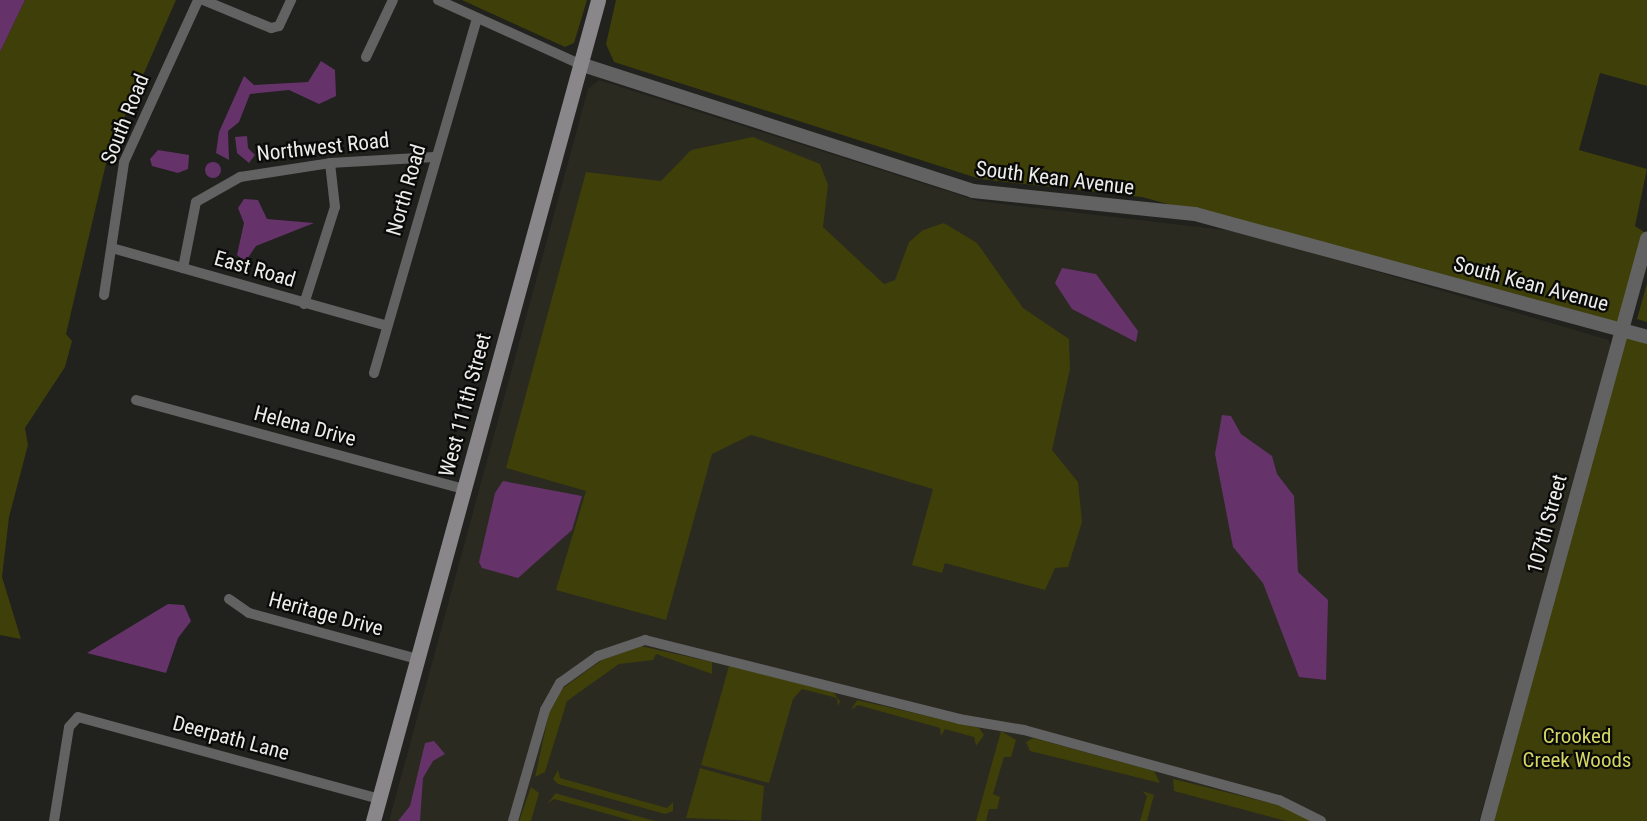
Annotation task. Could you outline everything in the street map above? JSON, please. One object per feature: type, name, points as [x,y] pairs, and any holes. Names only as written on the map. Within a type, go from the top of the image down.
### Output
[{"type":"main road","name":"West 111th Street","points":[[373,821],[598,0]]},
{"type":"street","name":"South Road","points":[[104,295],[124,162],[198,0]]},
{"type":"street","points":[[203,0],[271,28],[279,26],[291,0]]},
{"type":"street","points":[[366,57],[393,0]]},
{"type":"street","name":"South Kean Avenue","points":[[438,0],[580,64],[974,191],[1195,214],[1647,337]]},
{"type":"street","name":"North Road","points":[[374,373],[477,19]]},
{"type":"street","name":"Northwest Road","points":[[183,268],[193,210],[202,196],[240,177],[330,163],[435,157]]},
{"type":"street","points":[[304,304],[335,207],[330,163]]},
{"type":"street","name":"107th Street","points":[[1487,821],[1647,238]]},
{"type":"street","name":"East Road","points":[[112,248],[387,326]]},
{"type":"street","name":"Helena Drive","points":[[136,399],[464,489]]},
{"type":"street","name":"Heritage Drive","points":[[229,599],[249,613],[417,659]]},
{"type":"street","points":[[513,821],[545,710],[560,683],[612,649],[645,640],[958,719],[1024,730],[1280,800],[1320,821]]},
{"type":"street","name":"Deerpath Lane","points":[[54,821],[73,719],[379,799]]},
{"type":"shaded area","points":[[0,0],[25,0],[0,52]]},
{"type":"shaded area","points":[[321,61],[335,70],[336,96],[319,104],[289,90],[250,94],[239,122],[228,131],[229,160],[216,153],[219,132],[244,76],[254,85],[308,82]]},
{"type":"shaded area","points":[[599,80],[978,201],[1242,232],[1609,340],[1611,349],[1479,821],[389,821],[588,89]]},
{"type":"shaded area","points":[[247,136],[248,148],[255,155],[249,163],[237,153],[235,137]]},
{"type":"shaded area","points":[[158,150],[189,155],[188,169],[178,173],[152,166],[150,159]]},
{"type":"shaded area","points":[[213,162],[221,170],[213,178],[205,170]]},
{"type":"shaded area","points":[[244,199],[258,200],[267,219],[314,223],[256,246],[245,262],[237,255],[244,223],[238,208]]},
{"type":"shaded area","points":[[1062,268],[1096,274],[1138,331],[1136,342],[1072,309],[1055,283]]},
{"type":"shaded area","points":[[1222,415],[1231,416],[1241,434],[1272,456],[1277,474],[1294,496],[1298,572],[1328,600],[1326,680],[1299,677],[1263,583],[1233,547],[1215,454]]},
{"type":"shaded area","points":[[503,481],[582,496],[572,530],[518,578],[482,568],[479,562],[495,493]]},
{"type":"shaded area","points":[[168,604],[184,605],[191,621],[178,638],[166,673],[87,653]]},
{"type":"shaded area","points":[[434,741],[445,754],[433,761],[423,778],[420,821],[398,821],[410,806],[425,743]]},
{"type":"green space","points":[[25,0],[176,0],[108,155],[66,334],[72,341],[65,367],[25,428],[28,445],[9,517],[2,577],[21,639],[0,635],[0,52]]},
{"type":"green space","points":[[462,0],[587,0],[574,43],[565,47]]},
{"type":"green space","name":"Crooked Creek Woods","points":[[616,0],[1647,0],[1647,86],[1600,73],[1579,150],[1647,169],[1635,226],[1647,234],[1622,327],[1647,335],[1647,821],[1485,821],[1621,328],[1142,197],[980,179],[614,62],[606,44]]},
{"type":"green space","points":[[753,137],[820,164],[828,185],[823,227],[884,284],[895,280],[909,242],[923,230],[944,223],[977,243],[1023,308],[1069,339],[1070,369],[1052,450],[1078,482],[1082,522],[1068,567],[1055,568],[1045,590],[945,563],[942,573],[912,565],[933,489],[751,435],[712,454],[666,620],[556,590],[586,491],[506,468],[586,172],[661,181],[691,150]]},
{"type":"green space","points":[[1647,283],[1647,322],[1637,319]]},
{"type":"green space","points":[[640,646],[712,662],[712,674],[656,654],[653,660],[619,664],[567,701],[545,772],[535,777],[549,713],[563,688],[602,660]]},
{"type":"green space","points":[[729,666],[833,692],[840,701],[838,707],[837,698],[802,689],[793,699],[769,783],[701,765]]},
{"type":"green space","points":[[857,700],[979,728],[984,735],[976,746],[974,737],[945,729],[941,736],[940,728],[858,705],[851,710]]},
{"type":"green space","points":[[1001,731],[1016,740],[1011,757],[1004,757],[993,794],[1000,797],[997,809],[989,809],[986,821],[976,821]]},
{"type":"green space","points":[[1033,738],[1154,771],[1160,783],[1030,751],[1026,742]]},
{"type":"green space","points":[[700,768],[764,786],[761,821],[686,818]]},
{"type":"green space","points":[[558,770],[560,778],[667,808],[673,802],[673,811],[665,814],[558,784],[553,779]]},
{"type":"green space","points":[[1173,779],[1286,807],[1313,821],[1286,821],[1174,791]]},
{"type":"green space","points":[[531,787],[539,793],[531,821],[519,821]]},
{"type":"green space","points":[[1142,791],[1154,795],[1147,821],[1140,821],[1147,796]]},
{"type":"green space","points":[[556,793],[655,821],[633,821],[554,799],[547,804]]}]
